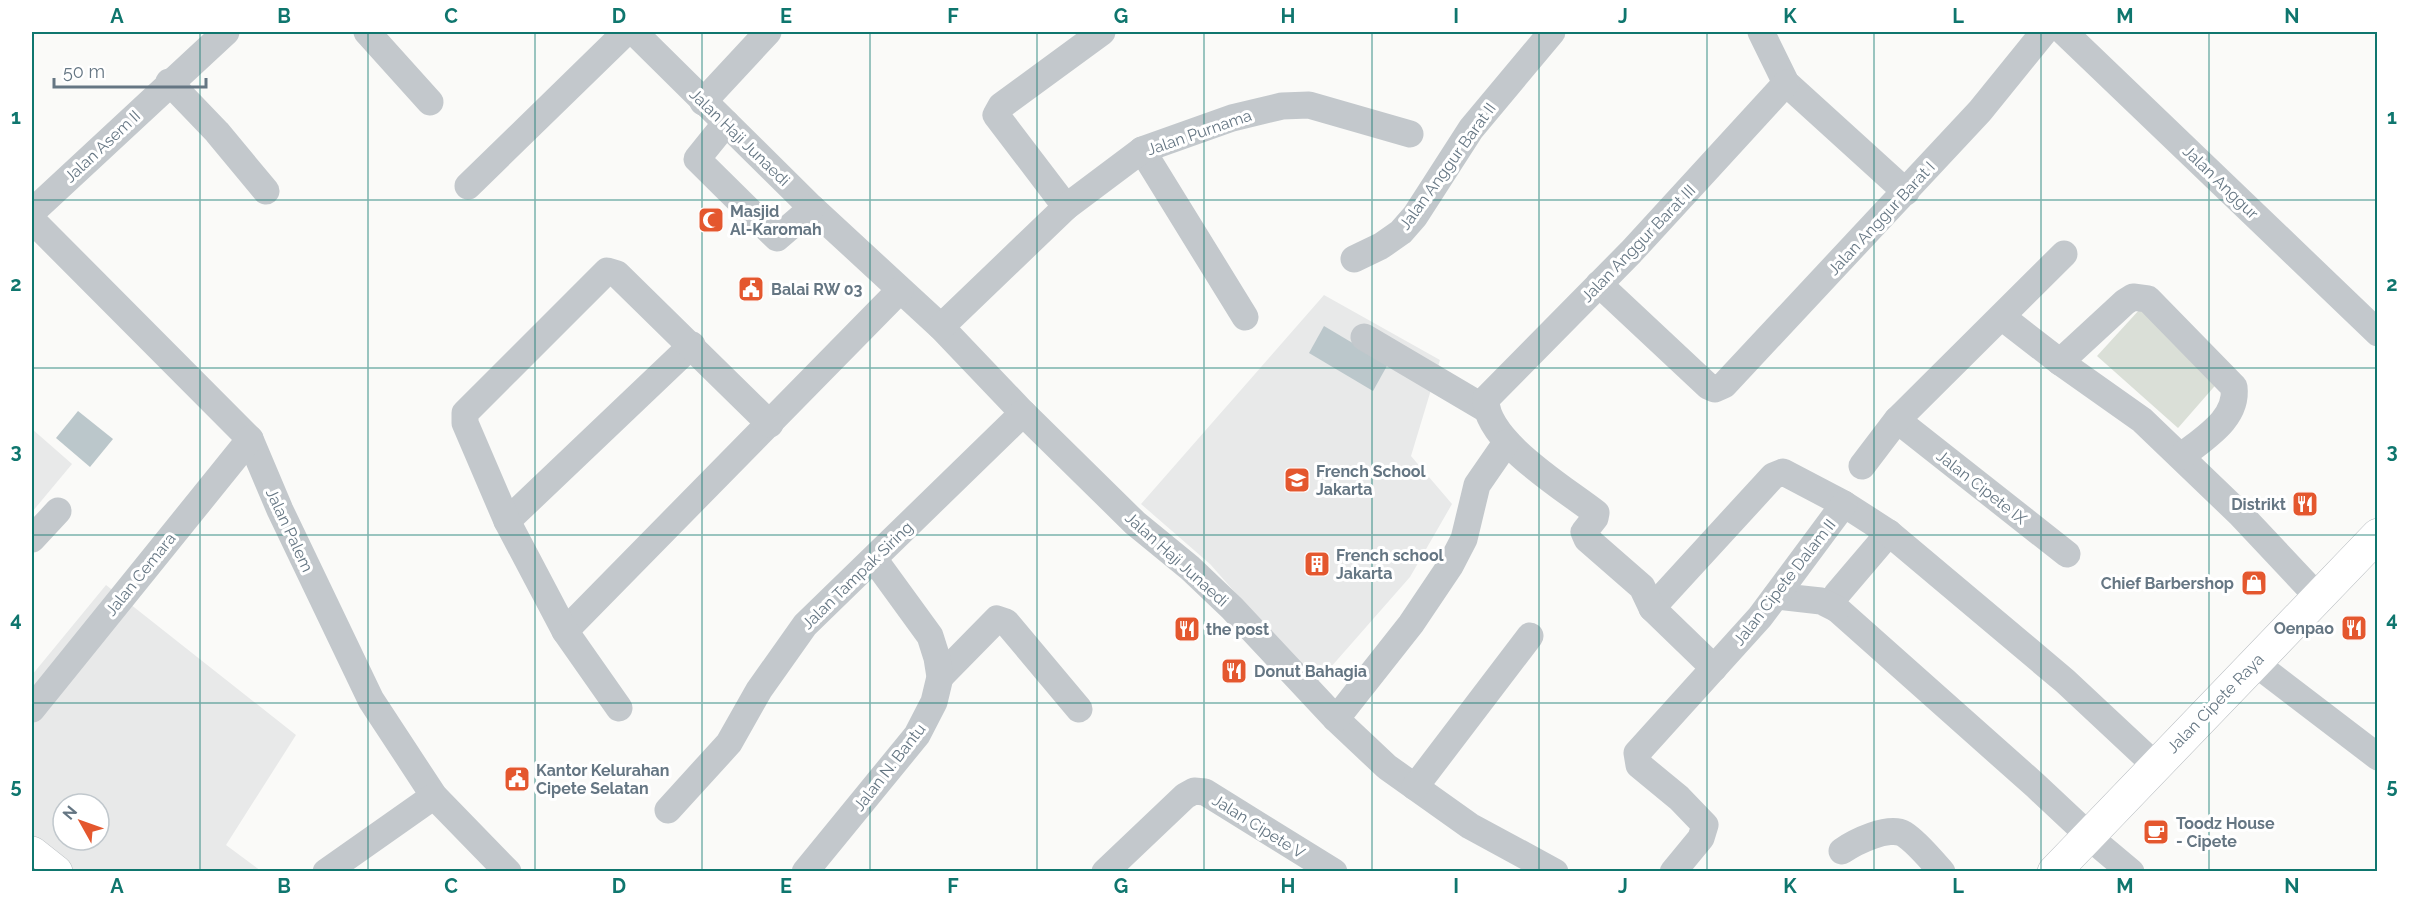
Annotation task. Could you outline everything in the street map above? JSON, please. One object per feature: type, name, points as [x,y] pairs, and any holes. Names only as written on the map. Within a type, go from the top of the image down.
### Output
[{"type":"main road","name":"Jalan Cipete Raya","points":[[2054,872],[2318,597],[2375,542]]},
{"type":"main road","points":[[32,853],[56,872]]},
{"type":"street","name":"Jalan Asem II","points":[[32,212],[169,82],[226,32]]},
{"type":"street","points":[[367,32],[430,102]]},
{"type":"street","points":[[468,186],[626,32]]},
{"type":"street","name":"Jalan Haji Junaedi","points":[[634,32],[812,208],[942,327],[1023,413],[1135,523],[1190,568],[1257,634],[1330,712],[1387,767],[1470,826],[1555,872]]},
{"type":"street","points":[[703,102],[768,32]]},
{"type":"street","points":[[1065,207],[996,115],[1001,106],[1102,32]]},
{"type":"street","name":"Jalan Anggur Barat II","points":[[1354,260],[1401,232],[1415,216],[1472,129],[1552,32]]},
{"type":"street","points":[[1761,32],[1786,83],[1905,192]]},
{"type":"street","name":"Jalan Anggur Barat I","points":[[1599,284],[1708,386],[1715,389],[1724,385],[1980,111],[2044,32]]},
{"type":"street","name":"Jalan Anggur","points":[[2064,32],[2378,333]]},
{"type":"street","points":[[169,82],[217,132],[266,191]]},
{"type":"street","name":"Jalan Anggur Barat III","points":[[1486,404],[1786,83]]},
{"type":"street","name":"Jalan Purnama","points":[[942,327],[1065,207],[1142,150],[1232,118],[1282,106],[1309,105],[1410,134]]},
{"type":"street","points":[[726,123],[696,159],[777,238],[812,208]]},
{"type":"street","points":[[1142,150],[1245,317]]},
{"type":"street","name":"Jalan Palem","points":[[32,220],[250,439],[280,510],[370,700],[434,796],[508,872]]},
{"type":"street","points":[[1862,466],[1897,420],[2064,254]]},
{"type":"street","points":[[619,708],[565,631],[507,520],[465,423],[465,413],[604,272],[610,271],[617,274],[692,345],[770,424]]},
{"type":"street","points":[[565,631],[900,290]]},
{"type":"street","points":[[2060,362],[2125,302],[2133,297],[2148,298],[2234,387],[2233,406],[2222,423],[2182,456]]},
{"type":"street","points":[[2002,317],[2060,362],[2142,420],[2240,514],[2318,597]]},
{"type":"street","points":[[1364,337],[1486,404],[1491,423],[1506,443],[1596,513],[1595,518],[1584,532],[1584,536],[1642,587],[1652,608],[1714,668]]},
{"type":"street","points":[[507,520],[692,345]]},
{"type":"street","name":"Jalan Tampak Siring","points":[[668,810],[729,743],[759,690],[805,625],[1023,413]]},
{"type":"street","name":"Jalan Cipete IX","points":[[1897,420],[2067,554]]},
{"type":"street","name":"Jalan Cemara","points":[[32,709],[250,439]]},
{"type":"street","points":[[1330,712],[1411,624],[1450,566],[1464,539],[1478,485],[1506,443]]},
{"type":"street","points":[[1652,608],[1778,472],[1783,472],[1844,504]]},
{"type":"street","name":"Jalan Cipete Dalam II","points":[[1673,872],[1703,836],[1704,823],[1639,765],[1636,757],[1639,750],[1776,596],[1844,504],[1889,533],[2065,681],[2155,765]]},
{"type":"street","points":[[32,539],[58,511]]},
{"type":"street","points":[[1837,609],[1833,602],[1838,594],[1889,533]]},
{"type":"street","name":"Jalan N. Bantu","points":[[805,872],[917,735],[934,702],[940,677],[938,658],[930,636],[874,560]]},
{"type":"street","points":[[1776,596],[1821,601],[1837,609],[2088,836],[2131,872]]},
{"type":"street","points":[[940,677],[997,619],[1006,622],[1079,709]]},
{"type":"street","points":[[1415,787],[1530,636]]},
{"type":"street","points":[[2255,663],[2378,758]]},
{"type":"street","name":"Jalan Cipete V","points":[[1105,872],[1185,796],[1194,791],[1205,792],[1334,872]]},
{"type":"street","points":[[326,872],[434,796]]},
{"type":"street","points":[[1842,851],[1854,843],[1890,831],[1904,834],[1942,872]]},
{"type":"shaded area","name":"French School Jakarta","points":[[1324,295],[1440,360],[1411,456],[1452,504],[1410,577],[1316,684],[1210,564],[1141,504]]},
{"type":"shaded area","points":[[2140,309],[2220,380],[2178,428],[2097,356]]},
{"type":"shaded area","points":[[1324,326],[1388,364],[1373,391],[1309,353]]},
{"type":"shaded area","points":[[78,411],[113,439],[90,467],[56,438]]},
{"type":"shaded area","points":[[32,429],[72,464],[32,512]]},
{"type":"shaded area","points":[[106,585],[296,735],[226,845],[261,871],[32,872],[32,675]]},
{"type":"place","name":"Masjid Al-Karomah","points":[[711,220]]},
{"type":"place","name":"Balai RW 03","points":[[751,289]]},
{"type":"place","name":"French School Jakarta","points":[[1297,480]]},
{"type":"place","name":"Distrikt","points":[[2305,504]]},
{"type":"place","name":"French school Jakarta","points":[[1317,564]]},
{"type":"place","name":"Chief Barbershop","points":[[2254,583]]},
{"type":"place","name":"Oenpao","points":[[2354,628]]},
{"type":"place","name":"the post","points":[[1187,629]]},
{"type":"place","name":"Donut Bahagia","points":[[1234,671]]},
{"type":"place","name":"Kantor Kelurahan Cipete Selatan","points":[[517,779]]},
{"type":"place","name":"Toodz House - Cipete","points":[[2156,832]]}]
